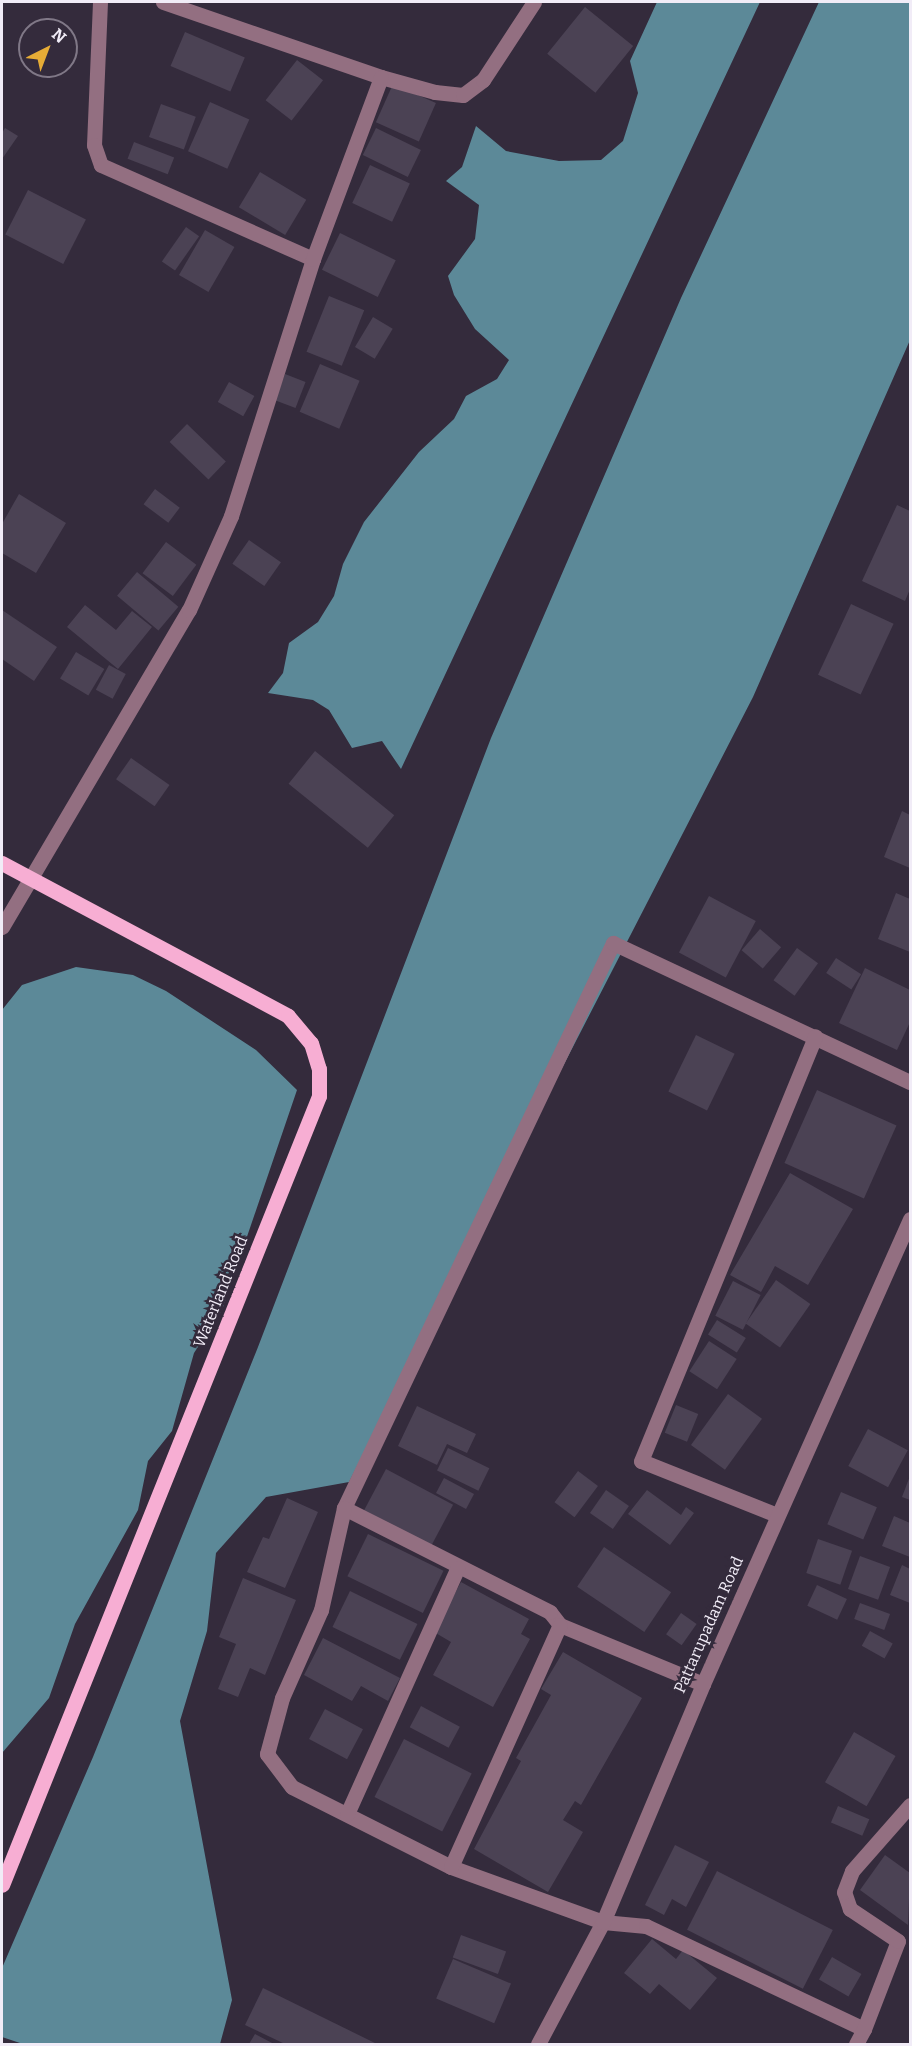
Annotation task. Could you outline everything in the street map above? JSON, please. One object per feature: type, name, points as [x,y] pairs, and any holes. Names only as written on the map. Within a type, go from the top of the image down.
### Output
[{"type":"main road","name":"Waterland Road","points":[[2,864],[288,1016],[311,1043],[319,1070],[319,1096],[2,1885]]},
{"type":"street","points":[[100,2],[94,145],[101,165],[313,259]]},
{"type":"street","points":[[163,2],[381,77],[435,92],[463,95],[483,80],[534,2]]},
{"type":"street","points":[[2,927],[189,610],[231,516],[313,259],[381,77]]},
{"type":"street","points":[[864,2029],[646,1926],[603,1922],[451,1867],[292,1787],[267,1754],[282,1698],[321,1610],[344,1508],[613,943],[816,1036],[910,1082]]},
{"type":"street","points":[[777,1515],[641,1461],[816,1036]]},
{"type":"street","name":"Pattarupadam Road","points":[[538,2044],[603,1922],[703,1684],[910,1219]]},
{"type":"street","points":[[344,1508],[457,1569],[550,1612],[560,1625],[703,1684]]},
{"type":"street","points":[[347,1815],[457,1569]]},
{"type":"street","points":[[451,1867],[560,1625]]},
{"type":"street","points":[[856,2044],[898,1941],[850,1910],[844,1892],[852,1871],[910,1805]]},
{"type":"water","points":[[657,2],[760,2],[401,769],[382,741],[352,748],[329,710],[313,700],[268,693],[283,673],[289,643],[318,622],[334,596],[343,564],[364,522],[419,452],[454,419],[466,396],[497,379],[509,360],[475,329],[454,295],[448,276],[475,239],[479,205],[446,181],[462,167],[476,126],[506,151],[559,161],[601,160],[623,141],[638,93],[630,61]]},
{"type":"water","points":[[819,2],[910,2],[910,340],[753,697],[349,1482],[266,1497],[216,1553],[207,1631],[180,1721],[232,2000],[220,2044],[23,2044],[2,2037],[2,1968],[93,1757],[258,1347],[491,738],[681,298]]},
{"type":"water","points":[[76,967],[133,975],[166,991],[256,1050],[297,1090],[222,1310],[194,1353],[172,1431],[148,1461],[138,1510],[75,1624],[49,1698],[2,1753],[2,1010],[22,985]]},
{"type":"building","points":[[585,7],[633,46],[595,93],[547,54]]},
{"type":"building","points":[[185,32],[245,57],[230,91],[171,66]]},
{"type":"building","points":[[297,60],[323,80],[292,121],[266,100]]},
{"type":"building","points":[[393,84],[436,103],[419,141],[376,122]]},
{"type":"building","points":[[210,102],[249,119],[227,169],[188,151]]},
{"type":"building","points":[[161,104],[196,117],[184,150],[149,137]]},
{"type":"building","points":[[5,128],[18,136],[2,159],[2,133]]},
{"type":"building","points":[[376,128],[421,150],[408,177],[363,155]]},
{"type":"building","points":[[134,142],[174,157],[168,174],[128,159]]},
{"type":"building","points":[[370,165],[410,184],[392,222],[352,203]]},
{"type":"building","points":[[260,172],[306,200],[285,235],[239,207]]},
{"type":"building","points":[[28,190],[86,220],[63,264],[5,235]]},
{"type":"building","points":[[186,227],[199,236],[175,271],[162,261]]},
{"type":"building","points":[[205,230],[234,247],[208,292],[179,275]]},
{"type":"building","points":[[340,233],[396,260],[378,297],[322,270]]},
{"type":"building","points":[[329,296],[364,310],[342,366],[307,352]]},
{"type":"building","points":[[373,317],[393,329],[375,359],[355,347]]},
{"type":"building","points":[[320,364],[360,381],[339,429],[300,412]]},
{"type":"building","points":[[285,374],[306,382],[296,408],[275,400]]},
{"type":"building","points":[[229,382],[254,396],[243,416],[218,402]]},
{"type":"building","points":[[187,424],[226,462],[208,479],[170,442]]},
{"type":"building","points":[[155,489],[180,508],[168,523],[144,504]]},
{"type":"building","points":[[19,494],[66,523],[36,573],[2,553],[2,524]]},
{"type":"building","points":[[897,505],[910,511],[910,589],[905,601],[862,581]]},
{"type":"building","points":[[249,540],[281,562],[264,586],[232,564]]},
{"type":"building","points":[[166,542],[196,565],[173,596],[143,573]]},
{"type":"building","points":[[137,572],[178,607],[158,630],[117,596]]},
{"type":"building","points":[[851,604],[894,624],[861,695],[818,675]]},
{"type":"building","points":[[85,605],[116,630],[132,611],[152,627],[118,669],[67,627]]},
{"type":"building","points":[[2,610],[57,647],[34,681],[2,659]]},
{"type":"building","points":[[76,652],[104,669],[88,696],[60,679]]},
{"type":"building","points":[[109,665],[126,674],[113,699],[96,690]]},
{"type":"building","points":[[315,751],[394,815],[368,848],[289,784]]},
{"type":"building","points":[[131,758],[170,785],[155,806],[116,779]]},
{"type":"building","points":[[902,811],[910,815],[910,868],[884,857]]},
{"type":"building","points":[[896,893],[910,899],[910,952],[878,939]]},
{"type":"building","points":[[709,896],[756,921],[726,977],[679,953]]},
{"type":"building","points":[[760,929],[781,947],[763,969],[742,950]]},
{"type":"building","points":[[797,948],[818,963],[795,996],[773,980]]},
{"type":"building","points":[[836,958],[861,974],[851,989],[826,973]]},
{"type":"building","points":[[865,968],[910,990],[910,1022],[897,1050],[839,1023]]},
{"type":"building","points":[[696,1035],[735,1054],[707,1110],[668,1092]]},
{"type":"building","points":[[817,1090],[896,1125],[864,1198],[784,1163]]},
{"type":"building","points":[[790,1173],[853,1209],[808,1285],[775,1266],[761,1292],[730,1275]]},
{"type":"building","points":[[776,1280],[810,1304],[780,1348],[746,1323]]},
{"type":"building","points":[[733,1281],[761,1295],[743,1330],[715,1316]]},
{"type":"building","points":[[717,1320],[746,1338],[737,1352],[708,1334]]},
{"type":"building","points":[[709,1341],[737,1359],[717,1389],[689,1371]]},
{"type":"building","points":[[728,1394],[762,1419],[725,1470],[691,1445]]},
{"type":"building","points":[[676,1405],[698,1414],[687,1442],[665,1433]]},
{"type":"building","points":[[417,1406],[476,1434],[467,1453],[447,1444],[437,1465],[398,1446]]},
{"type":"building","points":[[868,1429],[908,1450],[888,1487],[848,1466]]},
{"type":"building","points":[[448,1448],[489,1468],[478,1491],[437,1470]]},
{"type":"building","points":[[386,1469],[453,1505],[431,1547],[363,1511]]},
{"type":"building","points":[[578,1471],[598,1486],[574,1517],[555,1502]]},
{"type":"building","points":[[910,1476],[910,1500],[902,1497]]},
{"type":"building","points":[[444,1478],[474,1494],[466,1509],[436,1493]]},
{"type":"building","points":[[606,1490],[629,1506],[613,1529],[590,1513]]},
{"type":"building","points":[[647,1490],[681,1515],[686,1507],[694,1513],[670,1545],[628,1514]]},
{"type":"building","points":[[841,1492],[877,1507],[863,1539],[827,1524]]},
{"type":"building","points":[[287,1498],[318,1512],[285,1588],[247,1572],[263,1537],[269,1539]]},
{"type":"building","points":[[894,1516],[910,1523],[910,1557],[882,1546]]},
{"type":"building","points":[[368,1534],[443,1571],[423,1613],[347,1576]]},
{"type":"building","points":[[818,1539],[852,1551],[840,1585],[806,1573]]},
{"type":"building","points":[[604,1547],[671,1592],[644,1632],[577,1587]]},
{"type":"building","points":[[860,1556],[890,1567],[878,1600],[848,1589]]},
{"type":"building","points":[[902,1565],[910,1569],[910,1603],[890,1595]]},
{"type":"building","points":[[243,1578],[296,1600],[265,1675],[250,1668],[238,1697],[218,1689],[236,1644],[219,1637]]},
{"type":"building","points":[[461,1582],[529,1619],[521,1634],[530,1639],[493,1707],[433,1675],[451,1642],[434,1632]]},
{"type":"building","points":[[817,1585],[847,1599],[837,1620],[807,1606]]},
{"type":"building","points":[[350,1591],[417,1624],[400,1660],[332,1627]]},
{"type":"building","points":[[860,1603],[890,1614],[884,1630],[854,1619]]},
{"type":"building","points":[[681,1613],[697,1624],[682,1645],[666,1634]]},
{"type":"building","points":[[870,1631],[893,1644],[884,1658],[862,1646]]},
{"type":"building","points":[[323,1638],[400,1678],[388,1701],[361,1686],[352,1701],[304,1675]]},
{"type":"building","points":[[563,1652],[642,1698],[581,1805],[575,1801],[563,1820],[583,1832],[548,1892],[474,1849],[521,1761],[516,1758],[551,1695],[541,1689]]},
{"type":"building","points":[[421,1706],[460,1727],[449,1748],[410,1727]]},
{"type":"building","points":[[325,1709],[363,1729],[347,1759],[309,1739]]},
{"type":"building","points":[[854,1732],[896,1756],[867,1806],[825,1782]]},
{"type":"building","points":[[404,1739],[472,1774],[442,1831],[374,1797]]},
{"type":"building","points":[[838,1806],[869,1819],[862,1836],[831,1823]]},
{"type":"building","points":[[675,1845],[709,1862],[686,1907],[672,1899],[664,1915],[645,1905]]},
{"type":"building","points":[[885,1855],[910,1873],[908,1925],[860,1890]]},
{"type":"building","points":[[717,1871],[833,1930],[803,1989],[687,1930]]},
{"type":"building","points":[[461,1935],[506,1951],[498,1974],[453,1958]]},
{"type":"building","points":[[652,1939],[676,1959],[683,1950],[717,1978],[690,2010],[659,1984],[650,1994],[624,1973]]},
{"type":"building","points":[[832,1957],[861,1974],[848,1997],[819,1980]]},
{"type":"building","points":[[453,1959],[511,1984],[494,2023],[436,1999]]},
{"type":"building","points":[[263,1988],[377,2044],[285,2044],[245,2025]]},
{"type":"building","points":[[255,2034],[274,2044],[249,2044]]}]
